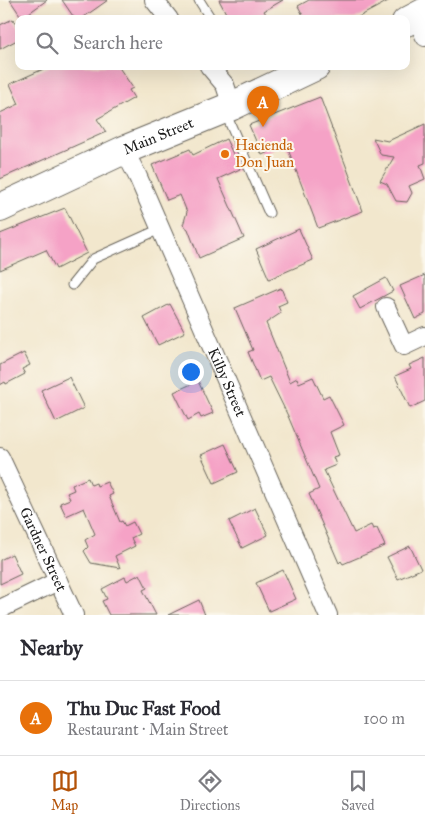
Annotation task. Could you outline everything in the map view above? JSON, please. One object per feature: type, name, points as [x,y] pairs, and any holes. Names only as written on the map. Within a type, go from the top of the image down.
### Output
[{"type":"main road","name":"Main Street","points":[[0,208],[124,150],[228,108],[308,70]]},
{"type":"street","points":[[154,0],[167,15]]},
{"type":"street","points":[[213,70],[225,85],[228,108]]},
{"type":"street","name":"Kilby Street","points":[[124,150],[138,177],[328,615]]},
{"type":"street","points":[[386,307],[404,346],[425,336]]},
{"type":"street","name":"Gardner Street","points":[[0,458],[74,615]]},
{"type":"street","points":[[0,609],[58,581]]},
{"type":"lane","points":[[200,0],[209,15]]},
{"type":"lane","points":[[228,108],[269,213]]},
{"type":"lane","points":[[72,285],[93,259],[160,229]]},
{"type":"building","points":[[10,0],[47,0],[26,15],[20,15]]},
{"type":"building","points":[[62,0],[108,0],[87,15],[72,15]]},
{"type":"building","points":[[219,0],[283,0],[264,11],[266,15],[227,15]]},
{"type":"building","points":[[309,0],[390,0],[362,15],[303,15],[298,6]]},
{"type":"building","points":[[13,19],[15,23],[15,41],[0,49],[0,25]]},
{"type":"building","points":[[41,70],[121,70],[133,88],[129,90],[134,98],[97,119],[106,132],[0,179],[0,113],[19,104],[10,84]]},
{"type":"building","points":[[320,97],[363,211],[318,228],[286,144],[262,155],[249,125]]},
{"type":"building","points":[[425,124],[425,163],[420,165],[425,179],[409,186],[412,193],[407,202],[396,201],[387,184],[380,181],[394,157],[381,155],[373,138],[388,141]]},
{"type":"building","points":[[226,139],[240,169],[218,179],[244,238],[199,258],[188,229],[183,225],[187,212],[180,195],[167,200],[152,165],[190,149],[193,155]]},
{"type":"building","points":[[65,208],[87,253],[56,269],[46,250],[0,270],[0,234]]},
{"type":"building","points":[[299,229],[313,260],[269,279],[256,249]]},
{"type":"building","points":[[425,275],[425,314],[415,319],[400,286]]},
{"type":"building","points":[[386,278],[393,291],[360,309],[353,296]]},
{"type":"building","points":[[281,288],[287,302],[278,306],[281,313],[266,323],[290,382],[297,378],[299,383],[313,377],[323,398],[329,395],[344,425],[330,432],[339,455],[333,457],[336,465],[324,470],[354,533],[371,525],[373,529],[377,528],[385,546],[343,564],[341,561],[339,563],[309,494],[319,489],[269,377],[260,381],[248,352],[253,350],[235,308]]},
{"type":"building","points":[[170,304],[185,332],[158,345],[144,318]]},
{"type":"building","points":[[24,353],[30,365],[22,369],[25,374],[6,384],[5,382],[0,385],[0,365]]},
{"type":"building","points":[[425,358],[425,401],[410,408],[395,376],[411,369],[409,365]]},
{"type":"building","points":[[69,377],[84,408],[56,422],[41,390]]},
{"type":"building","points":[[198,381],[213,413],[201,418],[199,414],[188,420],[174,392]]},
{"type":"building","points":[[225,444],[238,472],[214,483],[201,455]]},
{"type":"building","points":[[88,478],[91,485],[96,483],[97,486],[107,482],[113,494],[109,496],[120,522],[122,521],[125,526],[133,522],[139,534],[131,538],[135,546],[115,556],[120,568],[91,563],[84,551],[88,547],[85,540],[95,534],[84,508],[66,516],[60,503],[70,499],[67,493],[74,490],[72,485]]},
{"type":"building","points":[[255,508],[268,535],[242,548],[229,521]]},
{"type":"building","points":[[410,546],[421,569],[398,579],[387,557]]},
{"type":"building","points":[[12,554],[21,574],[0,584],[0,560]]},
{"type":"building","points":[[283,570],[296,599],[269,611],[256,583]]},
{"type":"building","points":[[140,574],[147,588],[143,590],[156,615],[109,615],[102,601],[107,599],[102,589],[125,577],[127,581]]},
{"type":"building","points":[[199,600],[205,615],[168,615]]},
{"type":"place","name":"Thu Duc Fast Food","points":[[263,127]]},
{"type":"place","name":"Hacienda Don Juan","points":[[225,154]]}]
